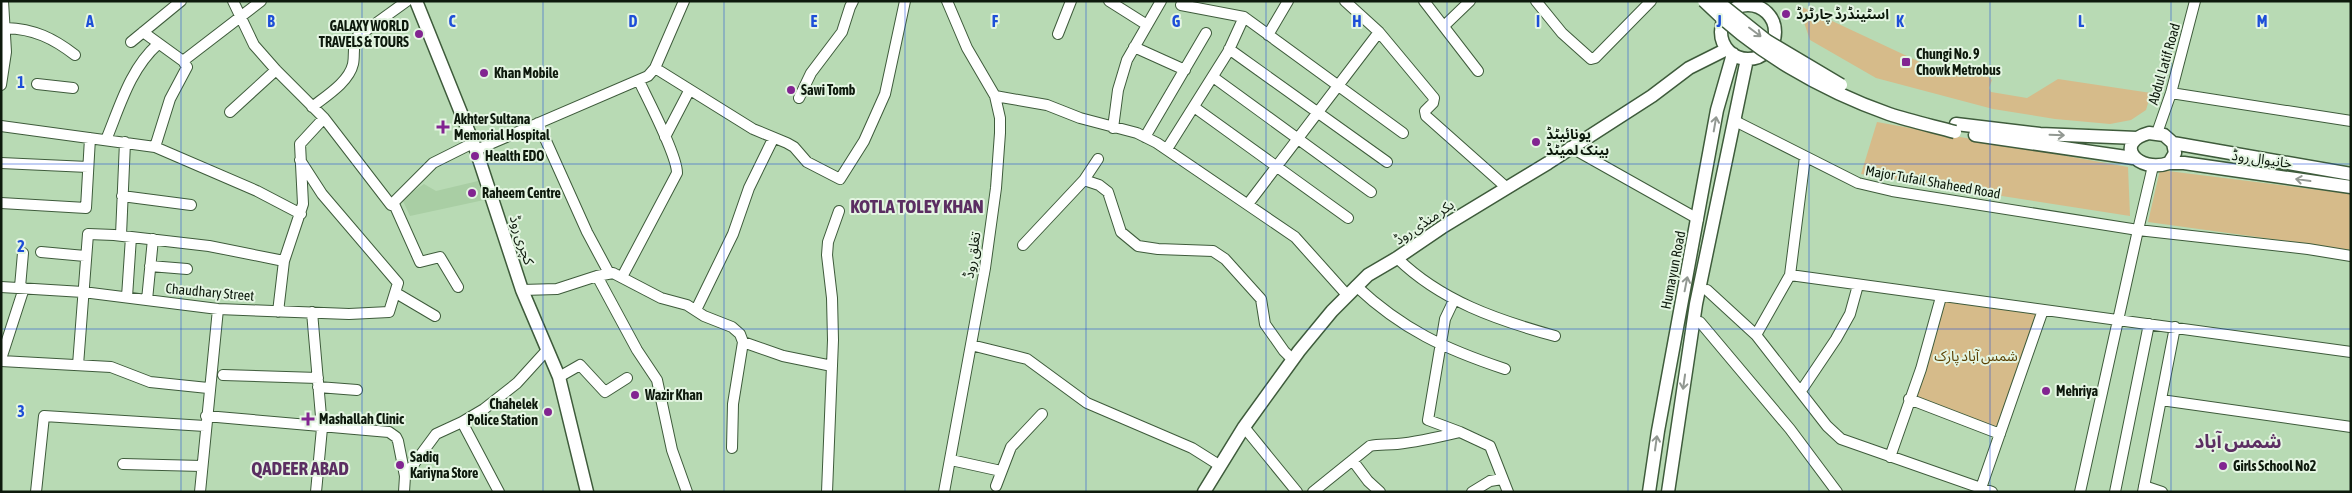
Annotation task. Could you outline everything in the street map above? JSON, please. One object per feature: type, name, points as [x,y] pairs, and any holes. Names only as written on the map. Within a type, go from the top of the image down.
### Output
[{"type":"main road","name":"کچری روڈ","points":[[416,1],[474,146],[522,290],[559,377],[587,492]]},
{"type":"main road","points":[[1704,1],[1722,20],[1757,47],[1825,86],[1890,114],[1956,128],[2133,158],[2138,162],[2153,166],[2169,163],[2175,153],[2170,139],[2157,134],[2149,133],[2137,138],[1956,128],[1893,108],[1860,95],[1767,41],[1717,1]]},
{"type":"main road","points":[[1752,3],[1769,7],[1775,29],[1772,46],[1760,57],[1747,59],[1730,52],[1721,36],[1723,21],[1732,9],[1752,3]]},
{"type":"main road","name":"بکر منڈی روڈ","points":[[1204,492],[1244,427],[1293,360],[1368,275],[1652,96],[1689,68],[1730,52]]},
{"type":"main road","name":"Humayun Road","points":[[1650,492],[1658,430],[1717,110],[1730,52]]},
{"type":"main road","points":[[1688,354],[1700,322],[1707,290],[1731,157],[1739,90],[1747,59]]},
{"type":"main road","points":[[1668,492],[1696,304],[1727,151],[1735,121]]},
{"type":"main road","points":[[2133,158],[2131,147],[2137,138]]},
{"type":"main road","points":[[2173,143],[2257,156],[2351,174]]},
{"type":"main road","points":[[2254,172],[2257,156]]},
{"type":"main road","name":"خانیوال روڈ","points":[[2169,163],[2254,172],[2351,187]]},
{"type":"street","points":[[1,85],[5,65],[6,28],[3,1]]},
{"type":"street","points":[[131,42],[181,1]]},
{"type":"street","points":[[233,1],[254,45],[324,118],[388,202],[394,204],[420,262],[440,257],[458,287]]},
{"type":"street","points":[[183,61],[261,1]]},
{"type":"street","points":[[312,107],[348,75],[353,64],[354,42],[357,37],[407,1]]},
{"type":"street","points":[[394,204],[433,163],[474,146],[538,124],[639,81],[655,68],[684,1]]},
{"type":"street","points":[[799,98],[811,73],[842,32],[853,1]]},
{"type":"street","points":[[655,68],[734,119],[794,147],[811,165],[836,178],[843,177],[864,141],[885,94],[905,1]]},
{"type":"street","name":"تغلق روڈ","points":[[944,492],[985,268],[1000,149],[1000,118],[994,96],[967,48],[947,1]]},
{"type":"street","points":[[1058,34],[1071,1]]},
{"type":"street","points":[[1109,1],[1148,25]]},
{"type":"street","points":[[1113,128],[1121,76],[1134,47],[1161,1]]},
{"type":"street","points":[[1268,35],[1288,1]]},
{"type":"street","points":[[1345,1],[1379,32],[1434,98],[1433,103],[1425,111],[1426,116],[1507,188]]},
{"type":"street","points":[[1424,1],[1478,71]]},
{"type":"street","points":[[1444,26],[1470,1]]},
{"type":"street","points":[[1536,1],[1562,33],[1591,59],[1595,58],[1651,1]]},
{"type":"street","name":"Abdul Latif Road","points":[[2157,134],[2171,93],[2195,1]]},
{"type":"street","points":[[1181,5],[1244,17],[1403,133]]},
{"type":"street","points":[[1167,149],[1229,49],[1244,17]]},
{"type":"street","points":[[6,28],[42,33],[60,43],[75,55]]},
{"type":"street","points":[[143,32],[187,65],[187,69],[170,99],[155,147]]},
{"type":"street","points":[[1248,204],[1379,32]]},
{"type":"street","points":[[1145,137],[1206,33]]},
{"type":"street","points":[[106,140],[130,81],[141,61],[158,44]]},
{"type":"street","points":[[1134,47],[1185,70]]},
{"type":"street","points":[[1229,49],[1387,162]]},
{"type":"street","points":[[230,112],[276,70]]},
{"type":"street","points":[[1212,77],[1371,192]]},
{"type":"street","points":[[622,277],[677,173],[676,165],[665,137],[639,81]]},
{"type":"street","points":[[37,84],[73,88]]},
{"type":"street","points":[[665,137],[690,91]]},
{"type":"street","points":[[2171,93],[2351,121]]},
{"type":"street","points":[[994,96],[1047,104],[1080,118],[1145,137],[1167,149],[1248,204],[1305,246],[1352,291],[1402,325],[1440,346],[1504,369]]},
{"type":"street","points":[[1194,107],[1348,218]]},
{"type":"street","points":[[278,312],[284,261],[303,204],[300,144],[324,118]]},
{"type":"street","name":"Major Tufail Shaheed Road","points":[[1735,121],[1858,182],[1892,191],[2138,230],[2308,249],[2351,256]]},
{"type":"street","points":[[538,124],[587,232],[609,273]]},
{"type":"street","points":[[1,126],[155,147],[257,191],[301,214]]},
{"type":"street","points":[[1,203],[86,208],[90,138]]},
{"type":"street","points":[[696,310],[733,234],[749,188],[774,139]]},
{"type":"street","points":[[125,142],[122,196],[126,236],[127,297]]},
{"type":"street","points":[[1570,147],[1698,219]]},
{"type":"street","points":[[1756,334],[1790,275],[1805,157]]},
{"type":"street","points":[[1023,244],[1084,180],[1098,159]]},
{"type":"street","points":[[300,160],[322,194],[397,289],[435,316]]},
{"type":"street","points":[[1,163],[88,168]]},
{"type":"street","points":[[2080,492],[2153,166]]},
{"type":"street","points":[[1084,180],[1108,192],[1121,232],[1138,246],[1158,250],[1213,252],[1225,259],[1261,299],[1265,324],[1284,351],[1293,360]]},
{"type":"street","points":[[122,196],[191,205]]},
{"type":"street","points":[[827,492],[832,366],[832,298],[827,255],[828,242],[839,211]]},
{"type":"street","points":[[78,365],[88,234],[126,236],[209,246],[284,261]]},
{"type":"street","points":[[147,300],[153,239]]},
{"type":"street","points":[[41,252],[85,256]]},
{"type":"street","points":[[23,253],[22,287],[1,360],[117,368],[150,382],[208,388]]},
{"type":"street","points":[[1397,258],[1454,300],[1474,310],[1512,324],[1555,336]]},
{"type":"street","points":[[150,266],[187,269]]},
{"type":"street","points":[[522,290],[556,289],[609,273],[622,277],[662,298],[732,326],[740,334],[743,342],[733,404],[732,448]]},
{"type":"street","points":[[1790,275],[2351,352]]},
{"type":"street","points":[[597,276],[637,350],[657,380],[672,450],[687,492]]},
{"type":"street","points":[[1801,391],[1841,331],[1850,314],[1858,285]]},
{"type":"street","name":"Chaudhary Street","points":[[1,287],[83,292],[218,309],[278,312],[389,312],[397,289]]},
{"type":"street","points":[[1707,290],[1756,334],[1827,426],[1841,439],[1992,492]]},
{"type":"street","points":[[1890,457],[1921,369],[1941,297]]},
{"type":"street","points":[[1454,300],[1445,319],[1428,420],[1490,446],[1508,492]]},
{"type":"street","points":[[203,491],[202,466],[205,421],[218,309]]},
{"type":"street","points":[[1981,488],[2043,310]]},
{"type":"street","points":[[312,312],[322,428],[316,492]]},
{"type":"street","points":[[1700,322],[1790,429],[1837,492]]},
{"type":"street","points":[[2114,492],[2149,324]]},
{"type":"street","points":[[2162,492],[2143,489],[2175,327]]},
{"type":"street","points":[[743,342],[783,356],[832,366]]},
{"type":"street","points":[[971,345],[1027,359],[1087,403],[1192,448],[1219,465]]},
{"type":"street","points":[[405,476],[436,434],[462,422],[516,383],[547,350]]},
{"type":"street","points":[[559,377],[580,365],[604,392],[627,378]]},
{"type":"street","points":[[223,375],[318,382],[357,390]]},
{"type":"street","points":[[1909,399],[2000,434]]},
{"type":"street","points":[[2161,400],[2351,427]]},
{"type":"street","points":[[996,486],[1000,471],[1011,447],[1042,414]]},
{"type":"street","points":[[36,492],[44,416],[205,421],[393,434],[398,441],[405,476],[404,492]]},
{"type":"street","points":[[462,422],[478,456],[499,492]]},
{"type":"street","points":[[1244,427],[1297,492]]},
{"type":"street","points":[[1313,492],[1370,446],[1381,443],[1396,444],[1460,432]]},
{"type":"street","points":[[951,460],[1000,471]]},
{"type":"street","points":[[1353,461],[1368,481],[1380,492]]},
{"type":"street","points":[[123,464],[202,466]]},
{"type":"street","points":[[1472,492],[1490,481],[1502,479]]},
{"type":"shaded area","name":"Raheem Centre","points":[[478,181],[484,200],[410,216],[402,199],[424,184],[436,191]]},
{"type":"green space","points":[[1798,5],[1939,71],[1985,74],[1992,80],[1989,88],[1991,92],[2027,98],[2058,79],[2151,93],[2146,110],[2131,120],[2110,124],[2055,119],[1993,109],[1876,78],[1810,40]]},
{"type":"green space","points":[[1877,122],[2128,167],[2130,216],[1861,174]]},
{"type":"green space","points":[[2160,170],[2351,194],[2351,250],[2148,222]]},
{"type":"green space","name":"شمس آباد پارک","points":[[1943,299],[2041,311],[1998,431],[1912,398]]},
{"type":"place","name":"اسٹینڈرڈ چارٹرڈ","points":[[1786,14]]},
{"type":"place","name":"GALAXY WORLD TRAVELS & TOURS","points":[[419,34]]},
{"type":"place","name":"Chungi No. 9 Chowk Metrobus","points":[[1906,62]]},
{"type":"place","name":"Khan Mobile","points":[[484,73]]},
{"type":"place","name":"Sawi Tomb","points":[[791,90]]},
{"type":"place","name":"Akhter Sultana Memorial Hospital","points":[[443,127]]},
{"type":"place","name":"یونائیٹڈ بینک لمیٹڈ","points":[[1536,142]]},
{"type":"place","name":"Health EDO","points":[[475,156]]},
{"type":"place","name":"Raheem Centre","points":[[472,193]]},
{"type":"place","name":"Mehriya","points":[[2046,391]]},
{"type":"place","name":"Wazir Khan","points":[[635,395]]},
{"type":"place","name":"Chahelek Police Station","points":[[548,412]]},
{"type":"place","name":"Mashallah Clinic","points":[[308,419]]},
{"type":"place","name":"Sadiq Kariyna Store","points":[[400,465]]},
{"type":"place","name":"Girls School No2","points":[[2223,466]]},
{"type":"district","name":"KOTLA TOLEY KHAN","points":[[917,206]]},
{"type":"district","name":"شمس آباد","points":[[2238,441]]},
{"type":"district","name":"QADEER ABAD","points":[[300,468]]}]
